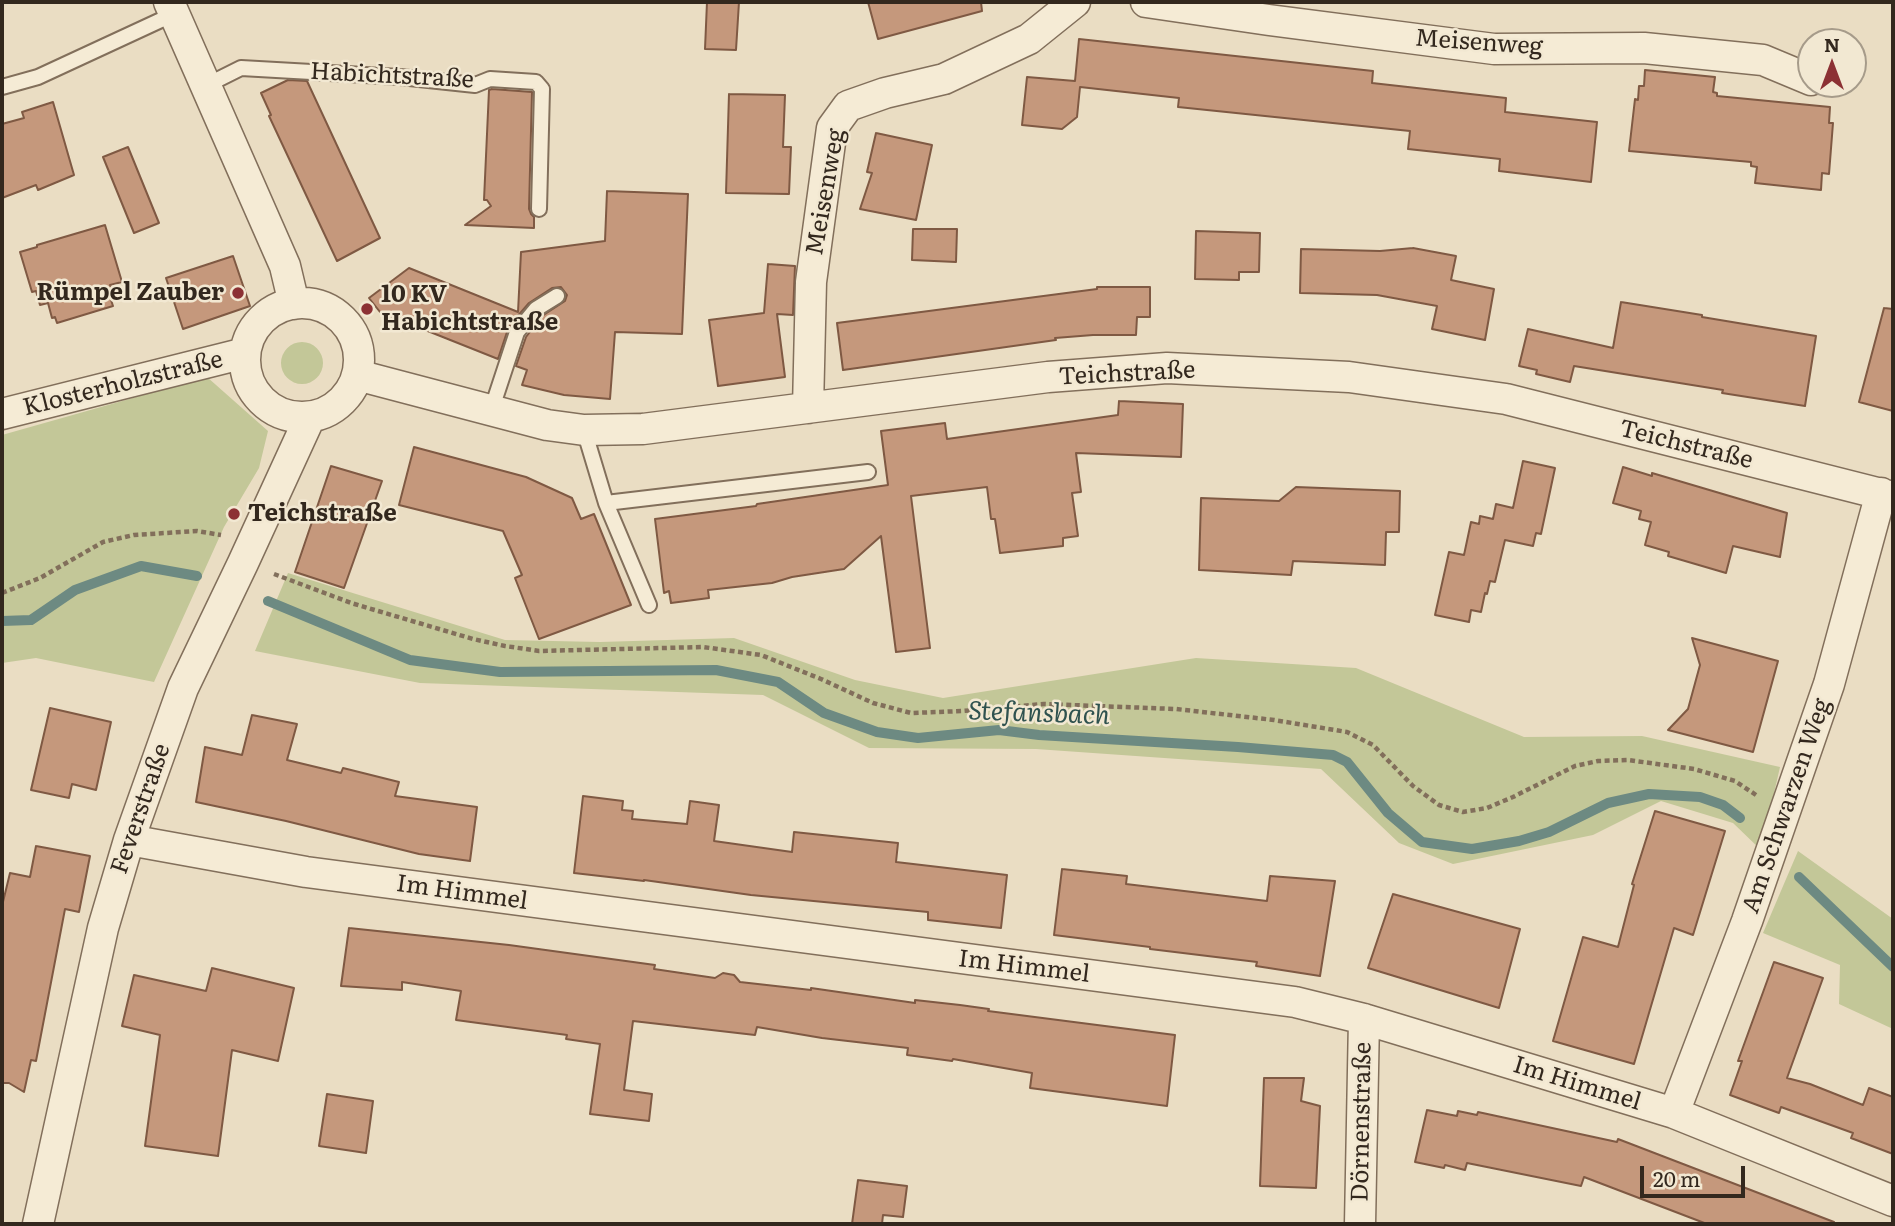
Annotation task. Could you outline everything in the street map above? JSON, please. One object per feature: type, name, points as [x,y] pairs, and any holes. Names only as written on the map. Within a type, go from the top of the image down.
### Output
[{"type":"street","name":"Meisenweg","points":[[808,408],[811,282],[832,128],[848,106],[885,93],[944,79],[1029,38],[1074,2]]},
{"type":"street","name":"Meisenweg","points":[[1146,2],[1494,49],[1644,48],[1763,60],[1797,74]]},
{"type":"street","points":[[172,8],[285,266],[294,304]]},
{"type":"street","points":[[306,303],[326,309],[342,320],[354,336],[359,355],[357,374],[348,395],[332,409],[310,417],[289,416],[270,408],[255,393],[246,374],[245,353],[251,333],[264,318],[276,310],[294,304],[306,303]]},
{"type":"street","name":"Klosterholzstraße","points":[[2,414],[245,353]]},
{"type":"street","name":"Teichstraße","points":[[357,374],[547,425],[584,430],[643,429],[1048,377],[1167,368],[1349,377],[1506,399],[1887,495]]},
{"type":"street","name":"Feverstraße","points":[[38,1224],[103,928],[129,840],[183,688],[310,417]]},
{"type":"street","name":"Am Schwarzen Weg","points":[[1674,1113],[1747,920],[1829,684],[1887,495]]},
{"type":"street","name":"Im Himmel","points":[[129,840],[333,875],[1295,1002],[1364,1019],[1674,1113],[1893,1201]]},
{"type":"street","name":"Dörnenstraße","points":[[1360,1224],[1364,1019]]},
{"type":"lane","points":[[2,88],[38,77],[172,8]]},
{"type":"lane","name":"Habichtstraße","points":[[205,86],[241,68],[400,77],[475,85],[490,79],[537,82],[542,89],[539,209]]},
{"type":"lane","points":[[492,411],[517,332],[536,309],[557,296]]},
{"type":"lane","points":[[584,430],[606,503],[649,605]]},
{"type":"lane","points":[[606,503],[868,472]]},
{"type":"path","points":[[2,593],[40,578],[103,542],[134,532],[197,531],[248,552],[351,603],[494,643],[539,651],[703,647],[761,655],[873,703],[911,713],[1044,704],[1176,709],[1275,720],[1347,732],[1373,745],[1413,786],[1439,805],[1463,812],[1487,808],[1575,766],[1598,761],[1628,760],[1694,769],[1735,781],[1784,812]]},
{"type":"green space","points":[[302,342],[317,348],[323,363],[317,378],[302,384],[287,378],[281,363],[287,348]]},
{"type":"green space","points":[[207,377],[268,431],[259,468],[224,527],[154,682],[36,658],[2,663],[2,435]]},
{"type":"green space","points":[[288,573],[505,640],[600,642],[734,638],[855,680],[943,698],[1196,658],[1356,668],[1524,737],[1642,736],[1780,767],[1761,850],[1733,823],[1661,801],[1593,835],[1453,864],[1399,843],[1321,769],[1036,749],[869,748],[763,695],[420,683],[255,651]]},
{"type":"green space","points":[[1798,851],[1893,919],[1893,1029],[1839,1004],[1840,965],[1763,933]]},
{"type":"building","points":[[707,2],[739,2],[736,50],[705,49]]},
{"type":"building","points":[[868,2],[981,2],[982,11],[878,39]]},
{"type":"building","points":[[1079,39],[1373,71],[1372,83],[1506,98],[1505,112],[1597,122],[1591,182],[1499,171],[1500,159],[1408,149],[1410,131],[1178,107],[1179,98],[1080,87],[1077,117],[1062,129],[1022,125],[1027,77],[1075,81]]},
{"type":"building","points":[[1645,70],[1715,77],[1713,92],[1717,93],[1717,96],[1830,107],[1829,123],[1833,123],[1829,174],[1822,173],[1821,190],[1755,183],[1757,167],[1751,166],[1751,162],[1629,151],[1635,99],[1638,100],[1639,86],[1644,86]]},
{"type":"building","points":[[288,80],[307,81],[380,238],[337,261],[269,116],[271,115],[261,93]]},
{"type":"building","points":[[489,90],[532,92],[529,209],[534,217],[534,228],[465,225],[491,206],[484,200]]},
{"type":"building","points":[[729,94],[785,95],[783,147],[791,147],[789,194],[726,193]]},
{"type":"building","points":[[53,102],[74,175],[38,190],[36,185],[2,198],[2,124],[24,118],[22,112]]},
{"type":"building","points":[[876,133],[932,145],[916,220],[860,209],[872,173],[867,172]]},
{"type":"building","points":[[128,147],[159,223],[134,233],[103,157]]},
{"type":"building","points":[[607,191],[688,194],[682,334],[615,332],[610,399],[564,395],[522,385],[527,370],[516,366],[526,337],[542,316],[565,301],[567,295],[561,287],[552,288],[529,303],[509,326],[498,359],[380,312],[369,298],[409,268],[518,312],[521,252],[605,241]]},
{"type":"building","points":[[105,225],[122,282],[110,285],[115,300],[111,300],[113,306],[57,323],[55,317],[52,318],[48,303],[40,305],[36,291],[32,292],[20,252]]},
{"type":"building","points":[[913,229],[957,229],[956,262],[912,260]]},
{"type":"building","points":[[1196,231],[1260,233],[1259,272],[1239,272],[1239,280],[1195,279]]},
{"type":"building","points":[[1413,248],[1456,256],[1451,280],[1494,289],[1485,340],[1432,329],[1437,306],[1377,295],[1300,293],[1301,249],[1380,251]]},
{"type":"building","points":[[233,256],[250,306],[183,329],[166,278]]},
{"type":"building","points":[[768,264],[795,266],[793,315],[777,314],[785,377],[718,386],[709,320],[764,313]]},
{"type":"building","points":[[1097,287],[1150,287],[1150,317],[1137,317],[1136,335],[1055,338],[1056,340],[843,370],[837,323]]},
{"type":"building","points":[[1621,302],[1816,336],[1805,406],[1574,366],[1570,382],[1536,374],[1537,370],[1519,366],[1528,329],[1613,348]]},
{"type":"building","points":[[1884,308],[1893,309],[1893,411],[1859,402]]},
{"type":"building","points":[[1119,401],[1183,404],[1181,457],[1076,453],[1081,492],[1072,493],[1078,536],[1063,538],[1063,546],[1000,553],[995,519],[991,519],[987,487],[911,496],[930,648],[896,652],[881,536],[844,569],[772,583],[708,590],[709,598],[671,603],[669,591],[664,593],[655,519],[888,485],[881,431],[945,423],[947,439],[1118,415]]},
{"type":"building","points":[[414,447],[526,477],[572,498],[581,519],[594,514],[631,605],[539,639],[515,578],[522,575],[503,531],[399,505]]},
{"type":"building","points":[[1523,461],[1555,468],[1541,534],[1536,533],[1533,546],[1505,540],[1495,582],[1490,581],[1481,612],[1471,610],[1469,622],[1435,615],[1449,552],[1464,555],[1471,522],[1479,524],[1480,516],[1493,519],[1496,504],[1513,508]]},
{"type":"building","points":[[331,466],[382,481],[344,588],[295,572]]},
{"type":"building","points":[[1623,467],[1787,513],[1780,557],[1733,546],[1726,573],[1668,556],[1669,552],[1645,545],[1651,522],[1639,519],[1641,511],[1613,503]]},
{"type":"building","points":[[1296,487],[1400,491],[1399,532],[1386,532],[1385,565],[1293,561],[1291,575],[1199,570],[1201,498],[1279,501]]},
{"type":"building","points":[[1692,638],[1778,661],[1753,752],[1668,730],[1688,709],[1700,665]]},
{"type":"building","points":[[50,708],[111,722],[96,790],[72,784],[69,798],[31,790]]},
{"type":"building","points":[[252,715],[297,724],[287,760],[341,773],[343,768],[399,782],[395,796],[477,807],[470,861],[419,854],[196,802],[205,747],[242,755]]},
{"type":"building","points":[[583,796],[623,801],[622,810],[633,811],[632,819],[687,824],[690,801],[719,805],[714,841],[792,852],[794,832],[898,843],[896,862],[1007,875],[1001,928],[928,920],[928,912],[751,895],[574,873]]},
{"type":"building","points":[[1655,811],[1725,831],[1693,935],[1674,928],[1634,1064],[1553,1041],[1583,937],[1618,947],[1634,885],[1632,884]]},
{"type":"building","points":[[36,846],[90,856],[79,912],[65,909],[36,1061],[31,1060],[24,1092],[9,1083],[2,1083],[2,906],[10,873],[30,877]]},
{"type":"building","points":[[1062,869],[1127,876],[1126,884],[1267,901],[1270,876],[1335,881],[1320,976],[1256,966],[1257,962],[1054,935]]},
{"type":"building","points":[[1393,894],[1520,929],[1499,1008],[1368,968]]},
{"type":"building","points":[[349,928],[509,945],[655,965],[654,969],[715,978],[723,973],[734,975],[740,982],[811,988],[915,1003],[915,1000],[960,1005],[1175,1035],[1167,1106],[1030,1088],[1032,1073],[953,1059],[907,1055],[908,1048],[757,1027],[755,1035],[633,1021],[624,1090],[652,1094],[649,1121],[590,1114],[600,1044],[566,1039],[567,1035],[456,1020],[461,991],[402,982],[402,990],[341,986]]},
{"type":"building","points":[[1774,962],[1823,978],[1787,1078],[1863,1105],[1869,1088],[1893,1097],[1893,1154],[1851,1138],[1853,1133],[1781,1107],[1779,1113],[1730,1095],[1742,1061],[1738,1061]]},
{"type":"building","points":[[212,968],[294,988],[278,1061],[232,1050],[218,1156],[145,1146],[160,1035],[122,1026],[134,975],[206,991]]},
{"type":"building","points":[[1264,1078],[1304,1078],[1301,1101],[1320,1106],[1316,1188],[1260,1186]]},
{"type":"building","points":[[327,1094],[373,1101],[366,1153],[319,1146]]},
{"type":"building","points":[[1427,1110],[1457,1116],[1458,1111],[1477,1115],[1478,1112],[1617,1142],[1618,1139],[1834,1224],[1707,1224],[1584,1177],[1581,1186],[1467,1163],[1465,1170],[1415,1162]]},
{"type":"building","points":[[858,1180],[907,1186],[903,1217],[883,1215],[882,1224],[852,1224]]},
{"type":"waterway","name":"Stefansbach","points":[[2,621],[31,620],[75,590],[141,566],[197,576]]},
{"type":"waterway","name":"Stefansbach","points":[[268,601],[410,660],[500,672],[716,670],[778,682],[824,713],[877,732],[918,738],[999,730],[1333,755],[1347,762],[1388,813],[1422,842],[1472,849],[1519,841],[1549,832],[1608,803],[1649,794],[1700,797],[1723,805],[1740,818]]},
{"type":"waterway","name":"Stefansbach","points":[[1799,877],[1893,967]]},
{"type":"place","name":"Rümpel Zauber","points":[[238,293]]},
{"type":"place","name":"10 KV Habichtstraße","points":[[367,309]]},
{"type":"place","name":"Teichstraße","points":[[234,514]]}]
